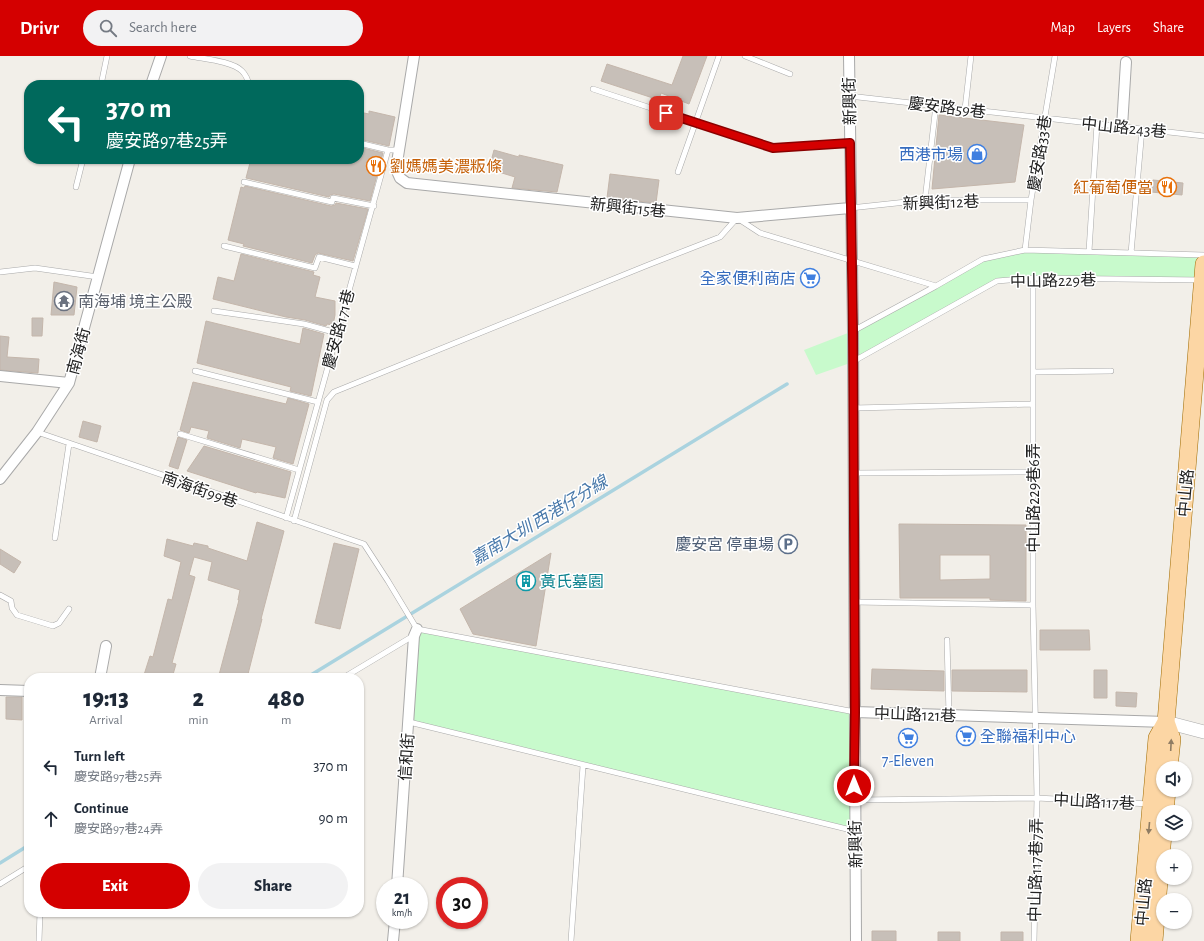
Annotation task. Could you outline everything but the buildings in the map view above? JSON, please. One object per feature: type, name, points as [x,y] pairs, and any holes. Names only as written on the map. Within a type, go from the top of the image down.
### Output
[{"type":"main road","name":"中山路","points":[[1170,761],[1172,739],[1166,722],[1204,274]]},
{"type":"main road","name":"中山路","points":[[1158,805],[1157,738],[1166,722]]},
{"type":"main road","name":"中山路","points":[[1139,941],[1156,822]]},
{"type":"main road","name":"中山路","points":[[1154,941],[1162,841]]},
{"type":"street","points":[[153,80],[161,56]]},
{"type":"street","points":[[399,150],[414,56]]},
{"type":"street","name":"新興街","points":[[849,56],[850,208],[853,331],[854,800],[856,941]]},
{"type":"street","points":[[1122,127],[1126,62]]},
{"type":"street","name":"新興街15巷","points":[[399,150],[396,169],[400,178],[406,183],[737,218],[850,208]]},
{"type":"street","name":"南海街","points":[[0,479],[37,432],[69,383],[129,164]]},
{"type":"street","points":[[0,376],[69,383]]},
{"type":"street","name":"信和街","points":[[398,877],[416,633]]},
{"type":"street","points":[[101,673],[106,646]]},
{"type":"street","points":[[0,690],[24,691]]},
{"type":"street","name":"中山路121巷","points":[[855,712],[1166,722]]},
{"type":"street","points":[[1166,722],[1204,732]]},
{"type":"street","points":[[393,941],[394,929]]},
{"type":"lane","points":[[102,80],[108,56]]},
{"type":"lane","points":[[190,56],[232,65],[242,70],[247,80]]},
{"type":"lane","points":[[678,172],[719,56]]},
{"type":"lane","points":[[745,56],[790,74]]},
{"type":"lane","points":[[965,109],[970,56]]},
{"type":"lane","name":"慶安路33巷","points":[[1025,250],[1031,200],[1055,56]]},
{"type":"lane","points":[[593,89],[773,148],[850,143]]},
{"type":"lane","name":"慶安路59巷","points":[[849,96],[936,105],[1044,119]]},
{"type":"lane","points":[[925,200],[936,105]]},
{"type":"lane","name":"中山路243巷","points":[[1044,119],[1204,136]]},
{"type":"lane","points":[[1089,251],[1097,124]]},
{"type":"lane","points":[[1131,253],[1142,129]]},
{"type":"lane","points":[[364,144],[388,150],[399,150]]},
{"type":"lane","name":"慶安路171巷","points":[[286,518],[355,266],[374,206],[388,150]]},
{"type":"lane","points":[[76,187],[82,164]]},
{"type":"lane","points":[[244,182],[332,202],[333,198],[374,206]]},
{"type":"lane","name":"新興街12巷","points":[[850,208],[925,200],[1031,200]]},
{"type":"lane","points":[[294,521],[327,400],[334,392],[720,237],[737,218],[760,233],[936,286]]},
{"type":"lane","points":[[224,246],[315,268],[319,257],[355,266]]},
{"type":"lane","points":[[853,331],[936,286],[983,258],[1025,250],[1204,255]]},
{"type":"lane","points":[[0,272],[35,268],[98,277]]},
{"type":"lane","name":"中山路229巷","points":[[853,362],[997,282],[1033,278],[1204,274]]},
{"type":"lane","name":"中山路229巷6弄","points":[[1033,278],[1033,605],[1036,718]]},
{"type":"lane","points":[[214,311],[304,324],[337,333]]},
{"type":"lane","points":[[194,371],[318,402]]},
{"type":"lane","points":[[1032,372],[1111,371]]},
{"type":"lane","points":[[853,408],[1033,404]]},
{"type":"lane","name":"南海街99巷","points":[[37,432],[364,544],[402,604],[416,633]]},
{"type":"lane","points":[[180,434],[299,470]]},
{"type":"lane","points":[[55,538],[69,444]]},
{"type":"lane","points":[[854,473],[1033,472]]},
{"type":"lane","points":[[0,595],[11,601],[12,608],[17,615],[53,626],[59,623],[69,609]]},
{"type":"lane","points":[[854,602],[1033,605]]},
{"type":"lane","points":[[351,673],[416,633],[855,712]]},
{"type":"lane","points":[[947,640],[949,715]]},
{"type":"lane","name":"中山路117巷7弄","points":[[1034,941],[1036,718]]},
{"type":"lane","points":[[409,722],[583,766],[855,831]]},
{"type":"lane","points":[[571,941],[583,766]]},
{"type":"lane","name":"中山路117巷","points":[[854,800],[1036,798],[1156,808]]},
{"type":"lane","points":[[0,884],[24,869]]},
{"type":"lane","points":[[39,941],[40,917]]},
{"type":"green space","points":[[1025,250],[1204,255],[1204,280],[1033,278],[997,282],[853,362],[816,375],[804,350],[853,331],[983,259]]},
{"type":"green space","points":[[417,629],[855,712],[855,831],[409,722]]},
{"type":"waterway","name":"嘉南大圳 西港仔分線","points":[[314,673],[787,384]]},
{"type":"waterway","name":"嘉南大圳 西港仔分線","points":[[0,863],[24,848]]},
{"type":"place","name":"西港市場","points":[[977,154]]},
{"type":"place","name":"劉媽媽美濃粄條","points":[[376,166]]},
{"type":"place","name":"紅葡萄便當","points":[[1167,187]]},
{"type":"place","name":"全家便利商店","points":[[810,278]]},
{"type":"place","name":"南海埔 境主公殿","points":[[64,301]]},
{"type":"place","name":"慶安宮 停車場","points":[[788,544]]},
{"type":"place","name":"黃氏墓園","points":[[526,581]]},
{"type":"place","name":"全聯福利中心","points":[[966,736]]},
{"type":"place","name":"7-Eleven","points":[[908,738]]},
{"type":"route","points":[[666,113],[773,148],[850,143],[853,331],[854,786]]}]
